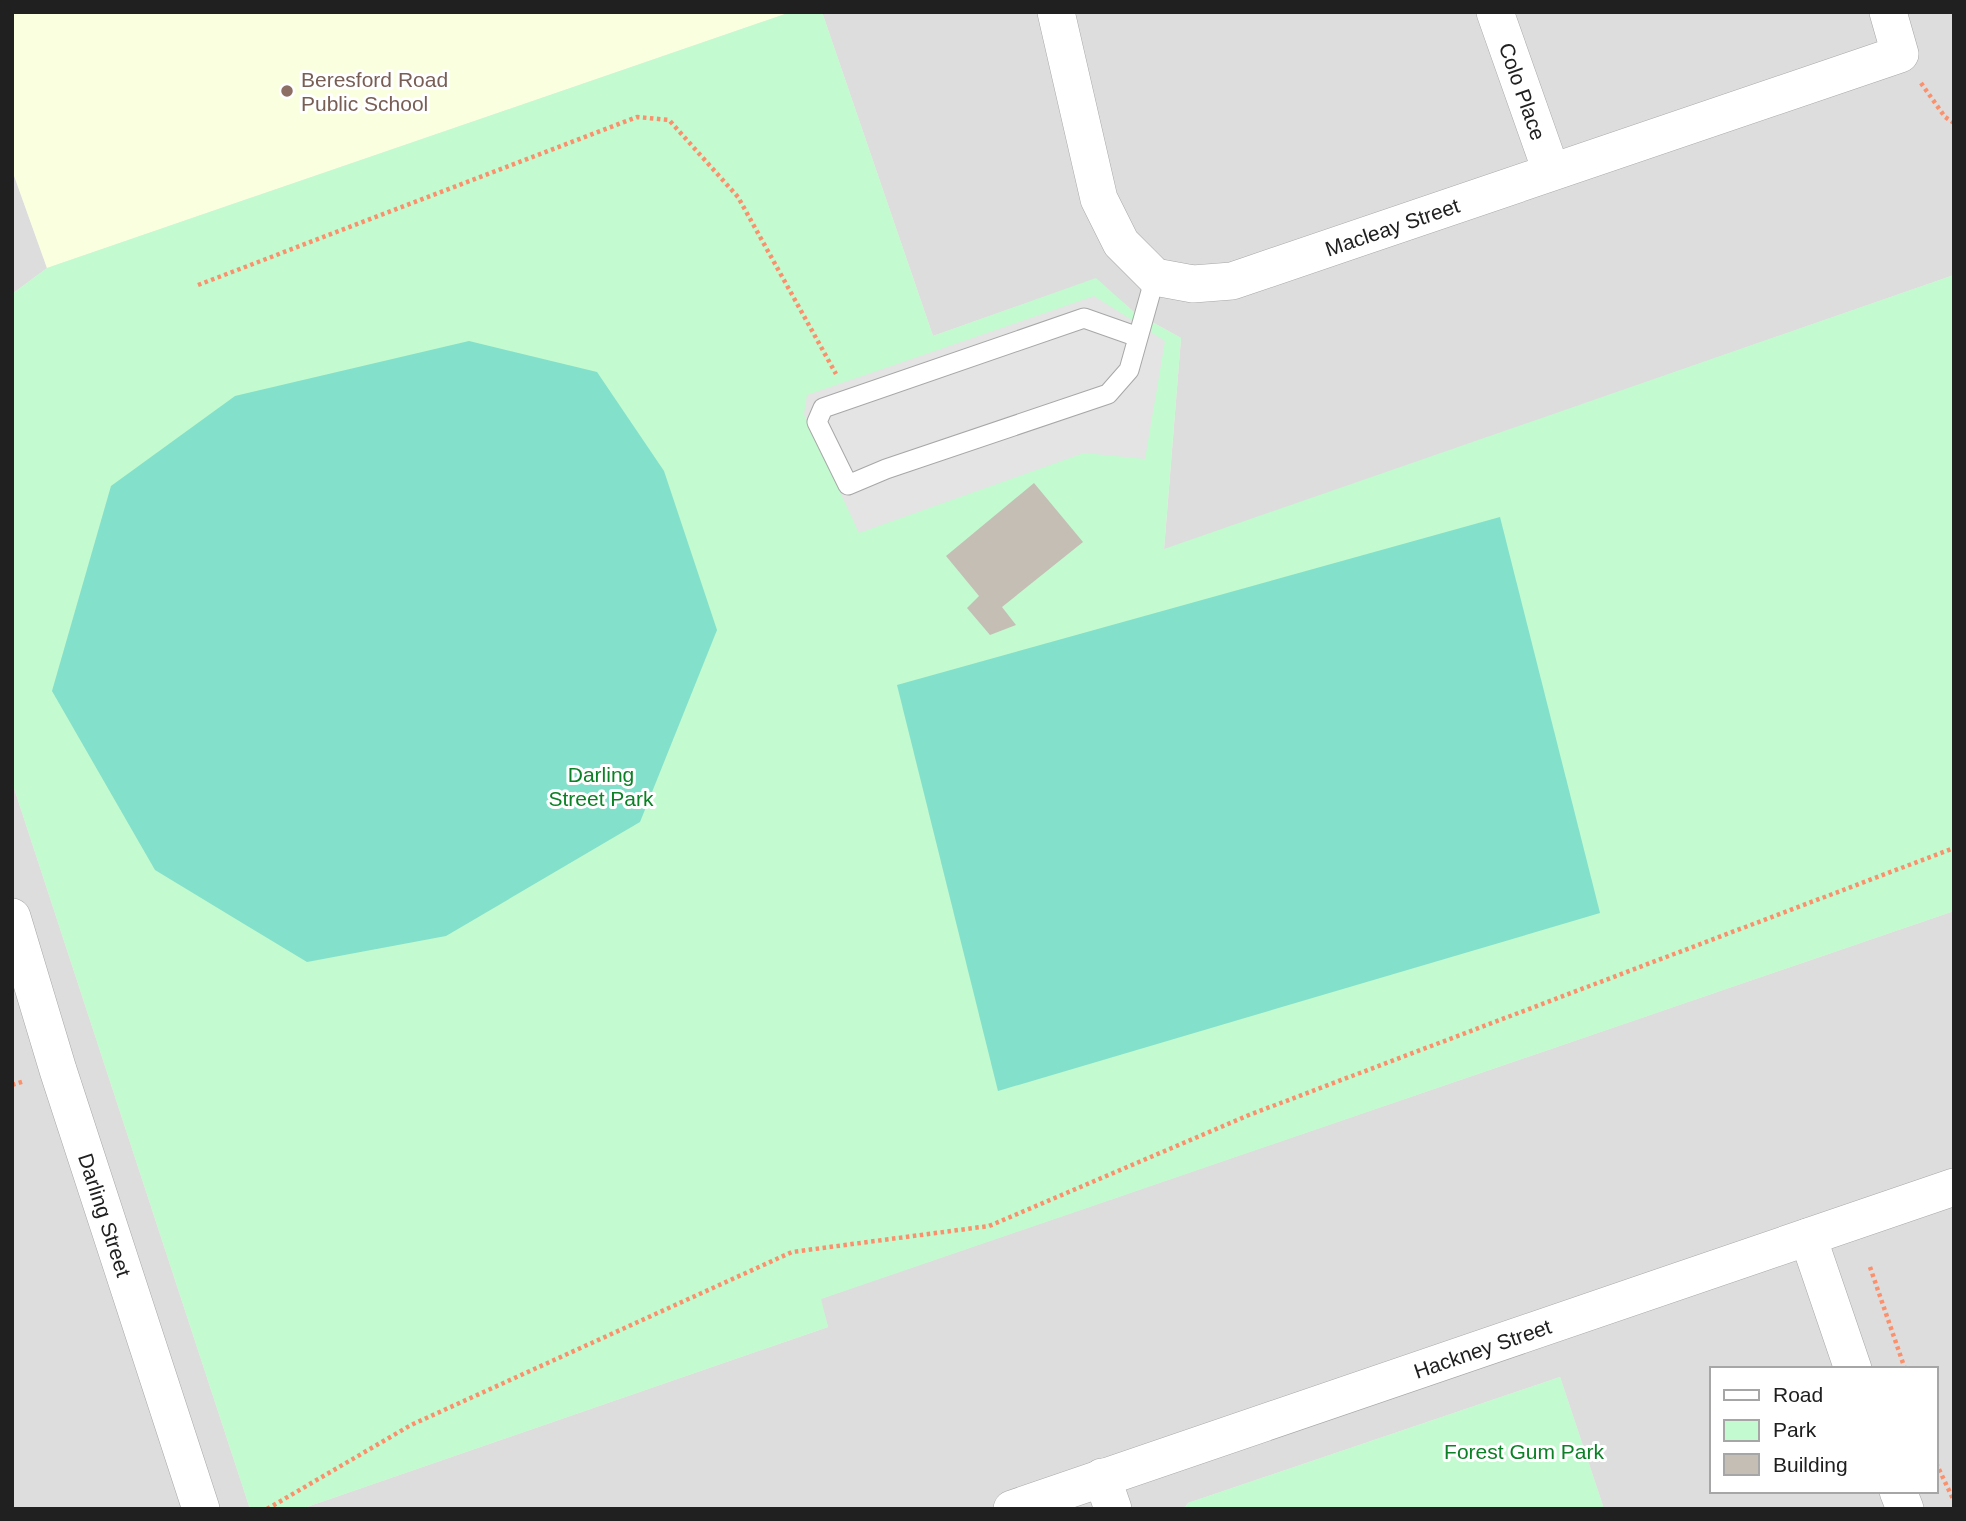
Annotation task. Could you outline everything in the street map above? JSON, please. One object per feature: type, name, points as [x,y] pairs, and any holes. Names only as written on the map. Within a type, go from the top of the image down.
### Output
[{"type":"street","points":[[1056,12],[1099,199],[1121,243],[1155,277]]},
{"type":"street","name":"Colo Place","points":[[1495,12],[1551,171]]},
{"type":"street","points":[[1888,12],[1900,54]]},
{"type":"street","name":"Macleay Street","points":[[1155,277],[1193,284],[1232,281],[1900,54]]},
{"type":"street","name":"Darling Street","points":[[12,917],[62,1083],[201,1509]]},
{"type":"street","name":"Hackney Street","points":[[1012,1509],[1108,1493],[1808,1237],[1954,1188]]},
{"type":"street","points":[[1808,1237],[1852,1367]]},
{"type":"lane","points":[[1138,337],[1084,318],[823,408],[817,422],[848,485],[886,469],[1108,394],[1129,370],[1155,277]]},
{"type":"path","points":[[1900,54],[1945,117],[1954,123]]},
{"type":"path","points":[[198,285],[637,117],[669,120],[738,197],[849,398]]},
{"type":"path","points":[[267,1509],[411,1425],[792,1252],[989,1226],[1249,1115],[1954,848]]},
{"type":"path","points":[[1870,1268],[1904,1367]]},
{"type":"path","points":[[1938,1467],[1954,1501]]},
{"type":"shaded area","name":"Beresford Road Public School","points":[[12,12],[791,12],[47,268],[12,170]]},
{"type":"shaded area","points":[[822,12],[1954,12],[1954,275],[1164,550],[1181,338],[1134,312],[1095,279],[933,336]]},
{"type":"shaded area","points":[[12,170],[47,268],[12,294]]},
{"type":"shaded area","points":[[1094,296],[1165,341],[1145,459],[1084,453],[859,533],[804,414],[807,395]]},
{"type":"shaded area","points":[[12,782],[250,1509],[12,1509]]},
{"type":"shaded area","points":[[1954,911],[1954,1509],[1604,1509],[1560,1377],[1188,1503],[1184,1509],[301,1509],[828,1327],[820,1299]]},
{"type":"green space","name":"Darling Street Park","points":[[791,12],[822,12],[933,336],[1096,278],[1134,312],[1181,338],[1164,549],[1954,275],[1954,911],[821,1299],[828,1327],[301,1509],[250,1509],[12,782],[12,294],[47,268]]},
{"type":"green space","points":[[469,341],[597,372],[664,471],[717,630],[640,822],[446,936],[307,962],[155,870],[52,691],[111,486],[235,396]]},
{"type":"green space","points":[[1500,517],[1600,913],[998,1091],[897,685]]},
{"type":"green space","name":"Forest Gum Park","points":[[1560,1377],[1604,1509],[1184,1509],[1188,1503]]},
{"type":"building","points":[[1034,483],[1083,542],[1002,607],[1016,625],[990,635],[967,608],[979,596],[946,556]]},
{"type":"place","name":"Beresford Road Public School","points":[[287,91]]}]
